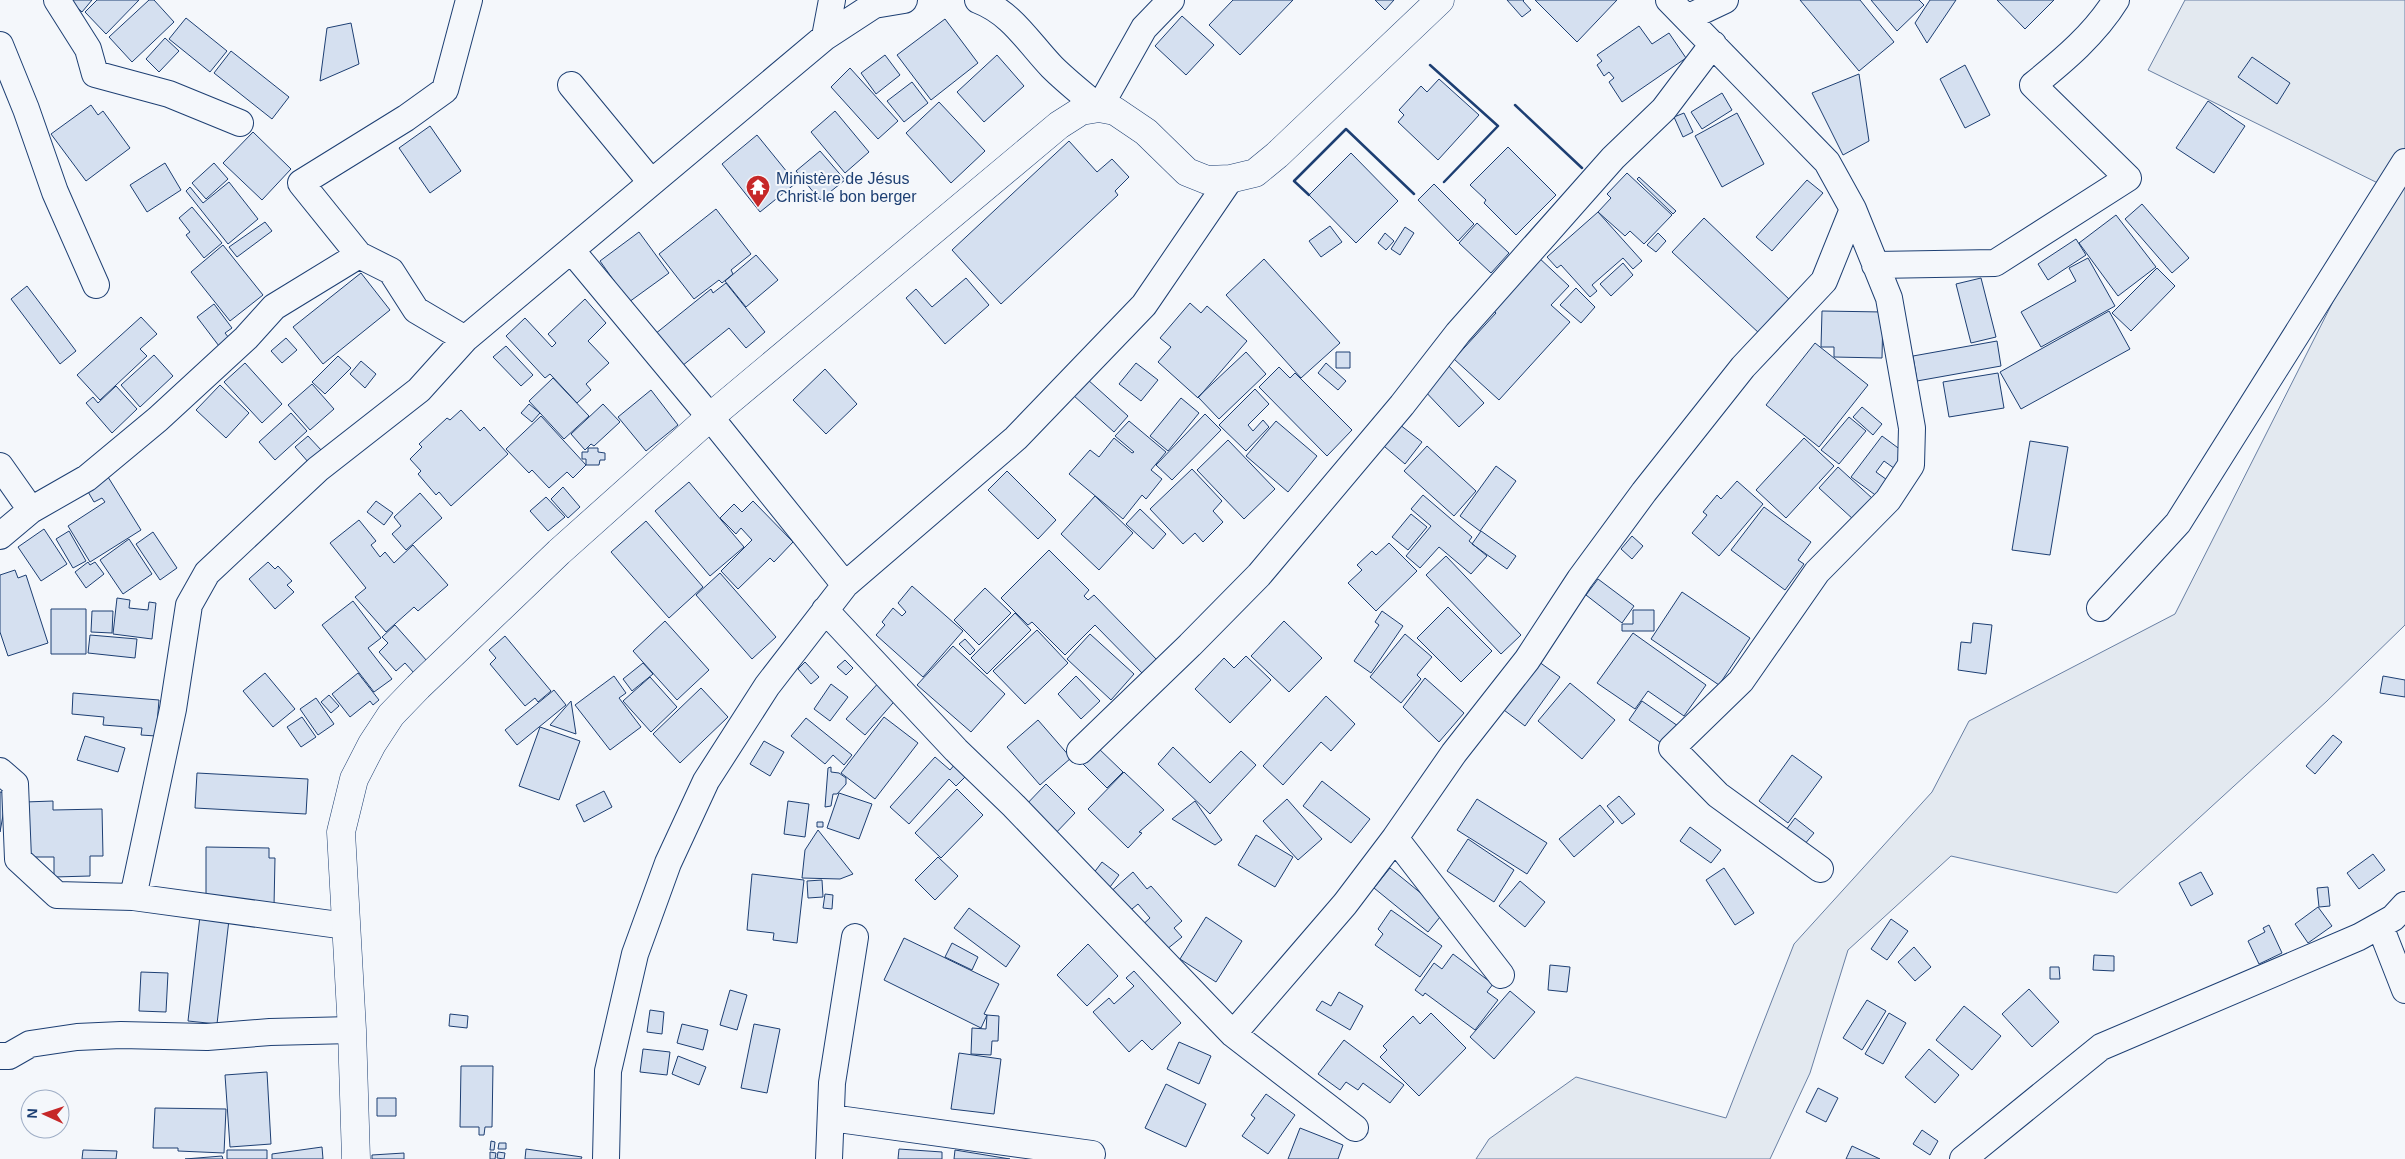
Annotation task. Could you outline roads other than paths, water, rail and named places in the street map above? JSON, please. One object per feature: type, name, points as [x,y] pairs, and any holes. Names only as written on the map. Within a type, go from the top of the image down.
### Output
[{"type":"street","points":[[58,0],[88,49],[95,74],[169,94],[240,123]]},
{"type":"street","points":[[464,339],[416,310],[391,271],[359,255],[301,183],[406,118],[445,90],[468,0]]},
{"type":"street","points":[[825,37],[832,0]]},
{"type":"street","points":[[133,897],[173,709],[189,606],[207,572],[318,469],[419,390],[464,339],[572,251],[651,182],[825,37],[874,5],[904,0]]},
{"type":"street","points":[[978,0],[995,7],[1016,25],[1053,68],[1099,108]]},
{"type":"street","points":[[1099,108],[1144,28],[1171,0]]},
{"type":"street","points":[[356,1159],[352,1030],[341,832],[354,779],[372,744],[391,715],[559,552],[710,417],[1059,125],[1081,112],[1099,108],[1114,111],[1139,127],[1187,172],[1207,180],[1230,179],[1255,173],[1277,155],[1440,0]]},
{"type":"street","points":[[1678,9],[1725,0]]},
{"type":"street","points":[[1876,265],[1996,263],[2128,178],[2033,84],[2084,40],[2108,14],[2116,0]]},
{"type":"street","points":[[1678,9],[1827,162],[1853,209],[1889,298],[1907,395],[1912,428],[1911,465],[1888,500],[1818,572],[1741,682],[1672,748],[1718,795],[1820,869]]},
{"type":"street","points":[[0,44],[55,192],[96,285]]},
{"type":"street","points":[[1080,751],[1190,645],[1259,574],[1402,406],[1458,333],[1613,158],[1664,109],[1713,44]]},
{"type":"street","points":[[571,85],[651,182]]},
{"type":"street","points":[[2100,608],[2178,523],[2405,162]]},
{"type":"street","points":[[606,1159],[608,1071],[635,954],[668,863],[706,780],[767,686],[845,585],[1016,438],[1144,305],[1230,179]]},
{"type":"street","points":[[1233,1034],[1345,904],[1395,838],[1454,754],[1527,660],[1580,579],[1644,492],[1743,367],[1824,282],[1853,209]]},
{"type":"street","points":[[572,251],[710,417],[845,585]]},
{"type":"street","points":[[0,536],[31,510],[94,472],[158,419],[246,338],[274,307],[359,255]]},
{"type":"street","points":[[0,466],[31,510]]},
{"type":"street","points":[[825,610],[956,750],[1014,806],[1233,1034],[1356,1128]]},
{"type":"street","points":[[0,771],[15,784],[18,859],[57,895],[133,897],[346,926]]},
{"type":"street","points":[[1395,838],[1501,975]]},
{"type":"street","points":[[1963,1159],[2101,1047],[2359,937],[2393,918],[2405,904]]},
{"type":"street","points":[[2380,926],[2405,990]]},
{"type":"street","points":[[829,1159],[832,1083],[854,937]]},
{"type":"street","points":[[0,1056],[9,1056],[30,1044],[77,1037],[121,1035],[207,1037],[270,1032],[352,1030]]},
{"type":"street","points":[[831,1118],[1092,1154]]},
{"type":"place","name":"Ministère de Jésus Christ le bon berger","points":[[758,208]]}]
